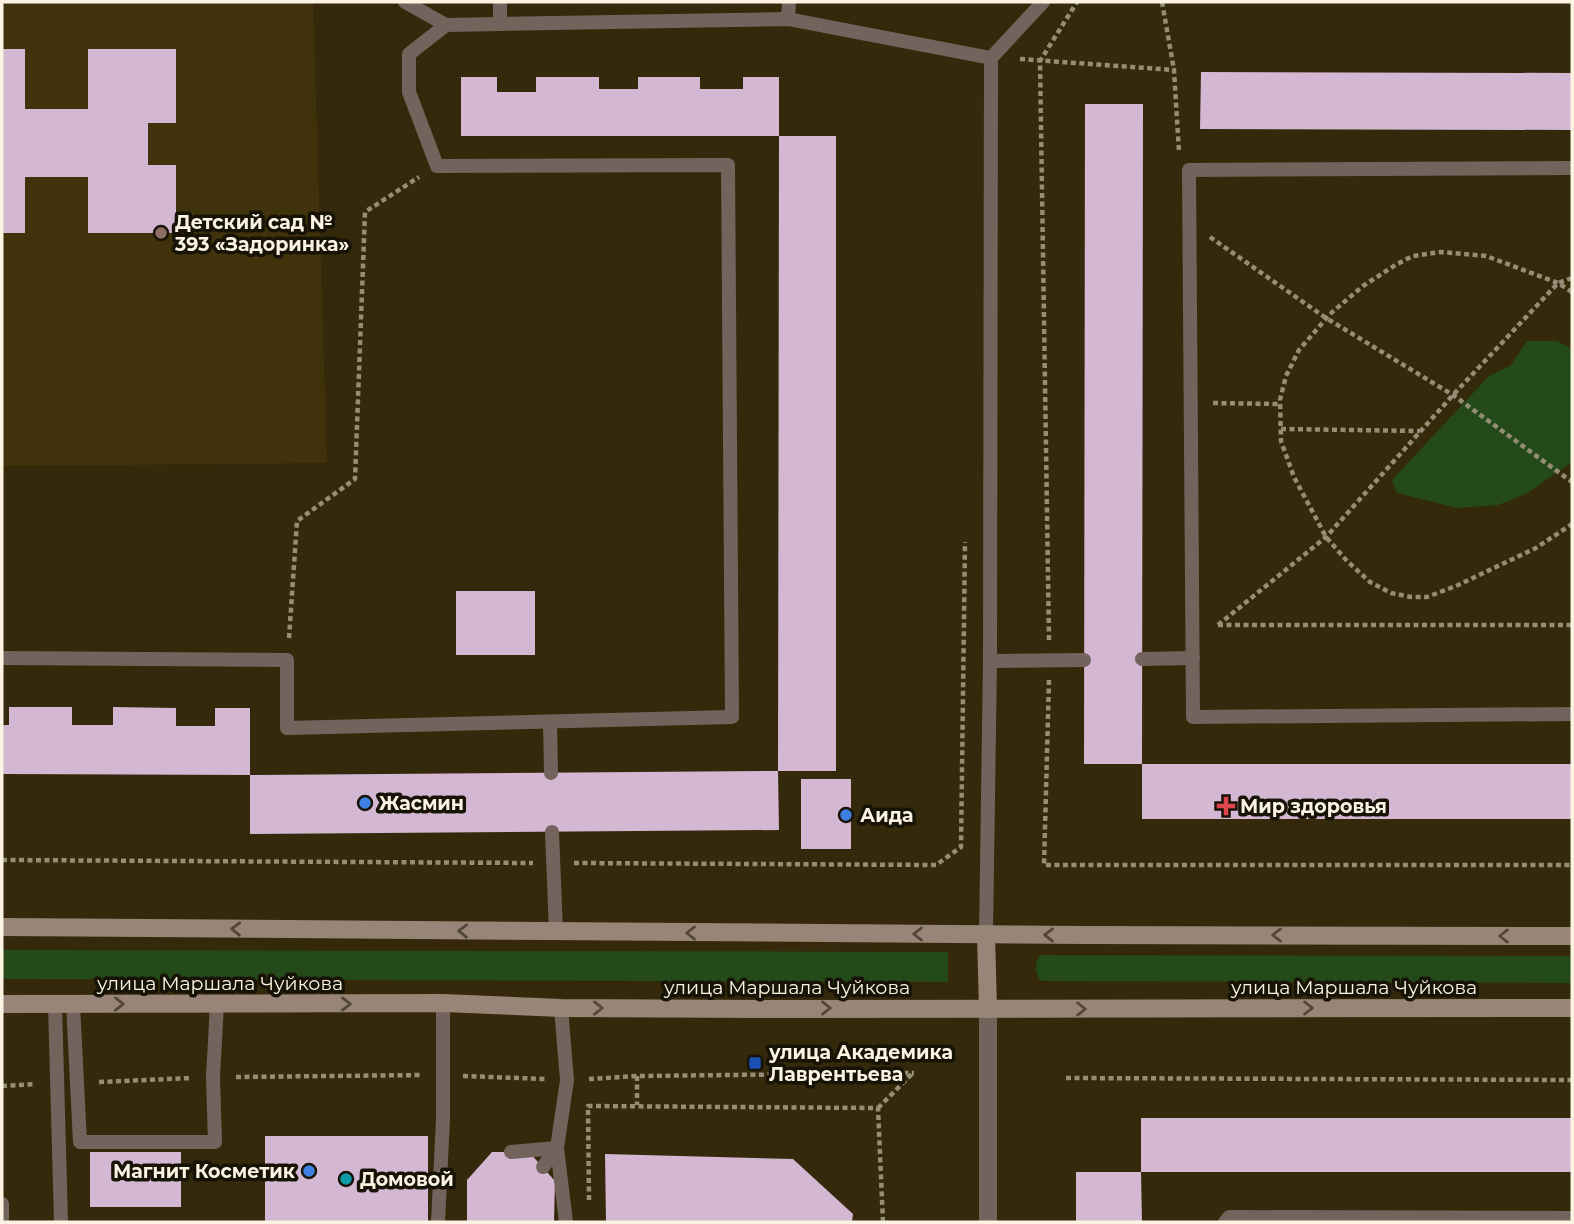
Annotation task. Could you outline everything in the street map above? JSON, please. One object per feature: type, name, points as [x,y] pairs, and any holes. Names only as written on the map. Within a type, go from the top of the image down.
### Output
[{"type":"main road","points":[[2,927],[1572,936]]},
{"type":"main road","points":[[986,934],[988,1009]]},
{"type":"main road","name":"улица Маршала Чуйкова","points":[[2,1004],[443,1003],[561,1007],[988,1009],[1572,1008]]},
{"type":"street","points":[[988,1009],[988,1222]]},
{"type":"lane","points":[[405,2],[446,25],[788,19],[991,58]]},
{"type":"lane","points":[[500,2],[500,24]]},
{"type":"lane","points":[[788,19],[789,2]]},
{"type":"lane","points":[[986,934],[990,661],[991,58],[1043,2]]},
{"type":"lane","points":[[2,658],[287,660],[287,729],[732,717],[728,165],[436,166],[410,92],[410,54],[446,25]]},
{"type":"lane","points":[[1572,168],[1189,170],[1193,717],[1572,714]]},
{"type":"lane","points":[[1142,659],[1193,658]]},
{"type":"lane","points":[[990,661],[1084,660]]},
{"type":"lane","points":[[550,722],[551,773]]},
{"type":"lane","points":[[552,831],[556,932]]},
{"type":"lane","points":[[438,1222],[443,1119],[443,1003]]},
{"type":"lane","points":[[64,1004],[80,1142],[215,1142],[212,1077],[217,1004]]},
{"type":"lane","points":[[61,1222],[64,1004]]},
{"type":"lane","points":[[561,1007],[567,1080],[557,1148],[566,1222]]},
{"type":"lane","points":[[511,1152],[557,1148]]},
{"type":"lane","points":[[543,1167],[557,1148]]},
{"type":"lane","points":[[2,1203],[2,1222]]},
{"type":"lane","points":[[1225,1222],[1229,1217],[1572,1218]]},
{"type":"path","points":[[1077,2],[1040,61],[1049,660],[1044,865],[1572,865]]},
{"type":"path","points":[[1162,2],[1174,70],[1179,154],[1189,170]]},
{"type":"path","points":[[991,58],[1174,70]]},
{"type":"path","points":[[287,660],[297,521],[355,479],[365,212],[436,166]]},
{"type":"path","points":[[1190,223],[1326,318],[1453,395],[1572,482]]},
{"type":"path","points":[[1572,292],[1558,283],[1486,256],[1441,252],[1413,256],[1363,286],[1326,318],[1299,349],[1286,376],[1280,404],[1281,441],[1294,477],[1326,537],[1370,582],[1391,593],[1427,597],[1456,586],[1536,548],[1572,524]]},
{"type":"path","points":[[1218,625],[1326,537],[1558,283],[1572,278]]},
{"type":"path","points":[[1191,403],[1280,404]]},
{"type":"path","points":[[1281,429],[1421,431]]},
{"type":"path","points":[[1192,626],[1572,625]]},
{"type":"path","points":[[2,860],[936,865]]},
{"type":"path","points":[[589,1209],[588,1106],[878,1108],[914,1073]]},
{"type":"path","points":[[637,1076],[637,1105]]},
{"type":"path","points":[[1066,1078],[1572,1080]]},
{"type":"path","points":[[878,1108],[883,1222]]},
{"type":"shaded area","name":"Детский сад № 393 «Задоринка»","points":[[2,2],[313,2],[327,463],[2,466]]},
{"type":"green space","points":[[1527,341],[1557,341],[1572,349],[1572,462],[1526,494],[1498,505],[1457,508],[1397,493],[1392,480],[1489,376],[1510,366]]},
{"type":"green space","points":[[2,950],[948,952],[948,982],[2,979]]},
{"type":"green space","points":[[1040,955],[1572,956],[1572,983],[1041,981],[1036,968]]},
{"type":"building","points":[[2,49],[25,49],[25,109],[88,109],[88,49],[176,49],[176,123],[148,123],[148,165],[176,165],[176,233],[88,233],[88,177],[25,177],[25,233],[2,233]]},
{"type":"building","points":[[1201,72],[1572,73],[1572,130],[1200,129]]},
{"type":"building","points":[[461,77],[497,77],[497,92],[536,92],[536,77],[599,77],[599,89],[638,89],[638,77],[700,77],[700,89],[743,89],[743,77],[779,77],[779,136],[461,136]]},
{"type":"building","points":[[1085,104],[1143,104],[1142,764],[1084,764]]},
{"type":"building","points":[[779,136],[836,136],[836,771],[778,771]]},
{"type":"building","points":[[456,591],[535,591],[535,655],[456,655]]},
{"type":"building","points":[[9,707],[72,707],[72,725],[113,725],[113,707],[176,708],[176,726],[215,726],[215,708],[250,708],[250,775],[2,774],[2,725],[9,725]]},
{"type":"building","points":[[1142,764],[1572,764],[1572,819],[1142,819]]},
{"type":"building","points":[[778,771],[779,830],[250,834],[250,775]]},
{"type":"building","points":[[801,779],[851,779],[851,849],[801,849]]},
{"type":"building","points":[[1141,1118],[1572,1118],[1572,1172],[1141,1172]]},
{"type":"building","name":"Домовой","points":[[265,1136],[428,1136],[428,1222],[265,1222]]},
{"type":"building","points":[[90,1152],[181,1152],[181,1207],[90,1207]]},
{"type":"building","points":[[492,1152],[529,1152],[555,1181],[554,1222],[467,1222],[467,1180]]},
{"type":"building","points":[[605,1154],[793,1159],[853,1214],[852,1222],[606,1222]]},
{"type":"building","points":[[1076,1172],[1141,1172],[1142,1222],[1076,1222]]},
{"type":"place","name":"Детский сад № 393 «Задоринка»","points":[[161,233]]},
{"type":"place","name":"Жасмин","points":[[365,803]]},
{"type":"place","name":"Мир здоровья","points":[[1226,806]]},
{"type":"place","name":"Аида","points":[[846,815]]},
{"type":"place","name":"улица Академика Лаврентьева","points":[[755,1063]]},
{"type":"place","name":"Магнит Косметик","points":[[309,1171]]},
{"type":"place","name":"Домовой","points":[[346,1179]]}]
